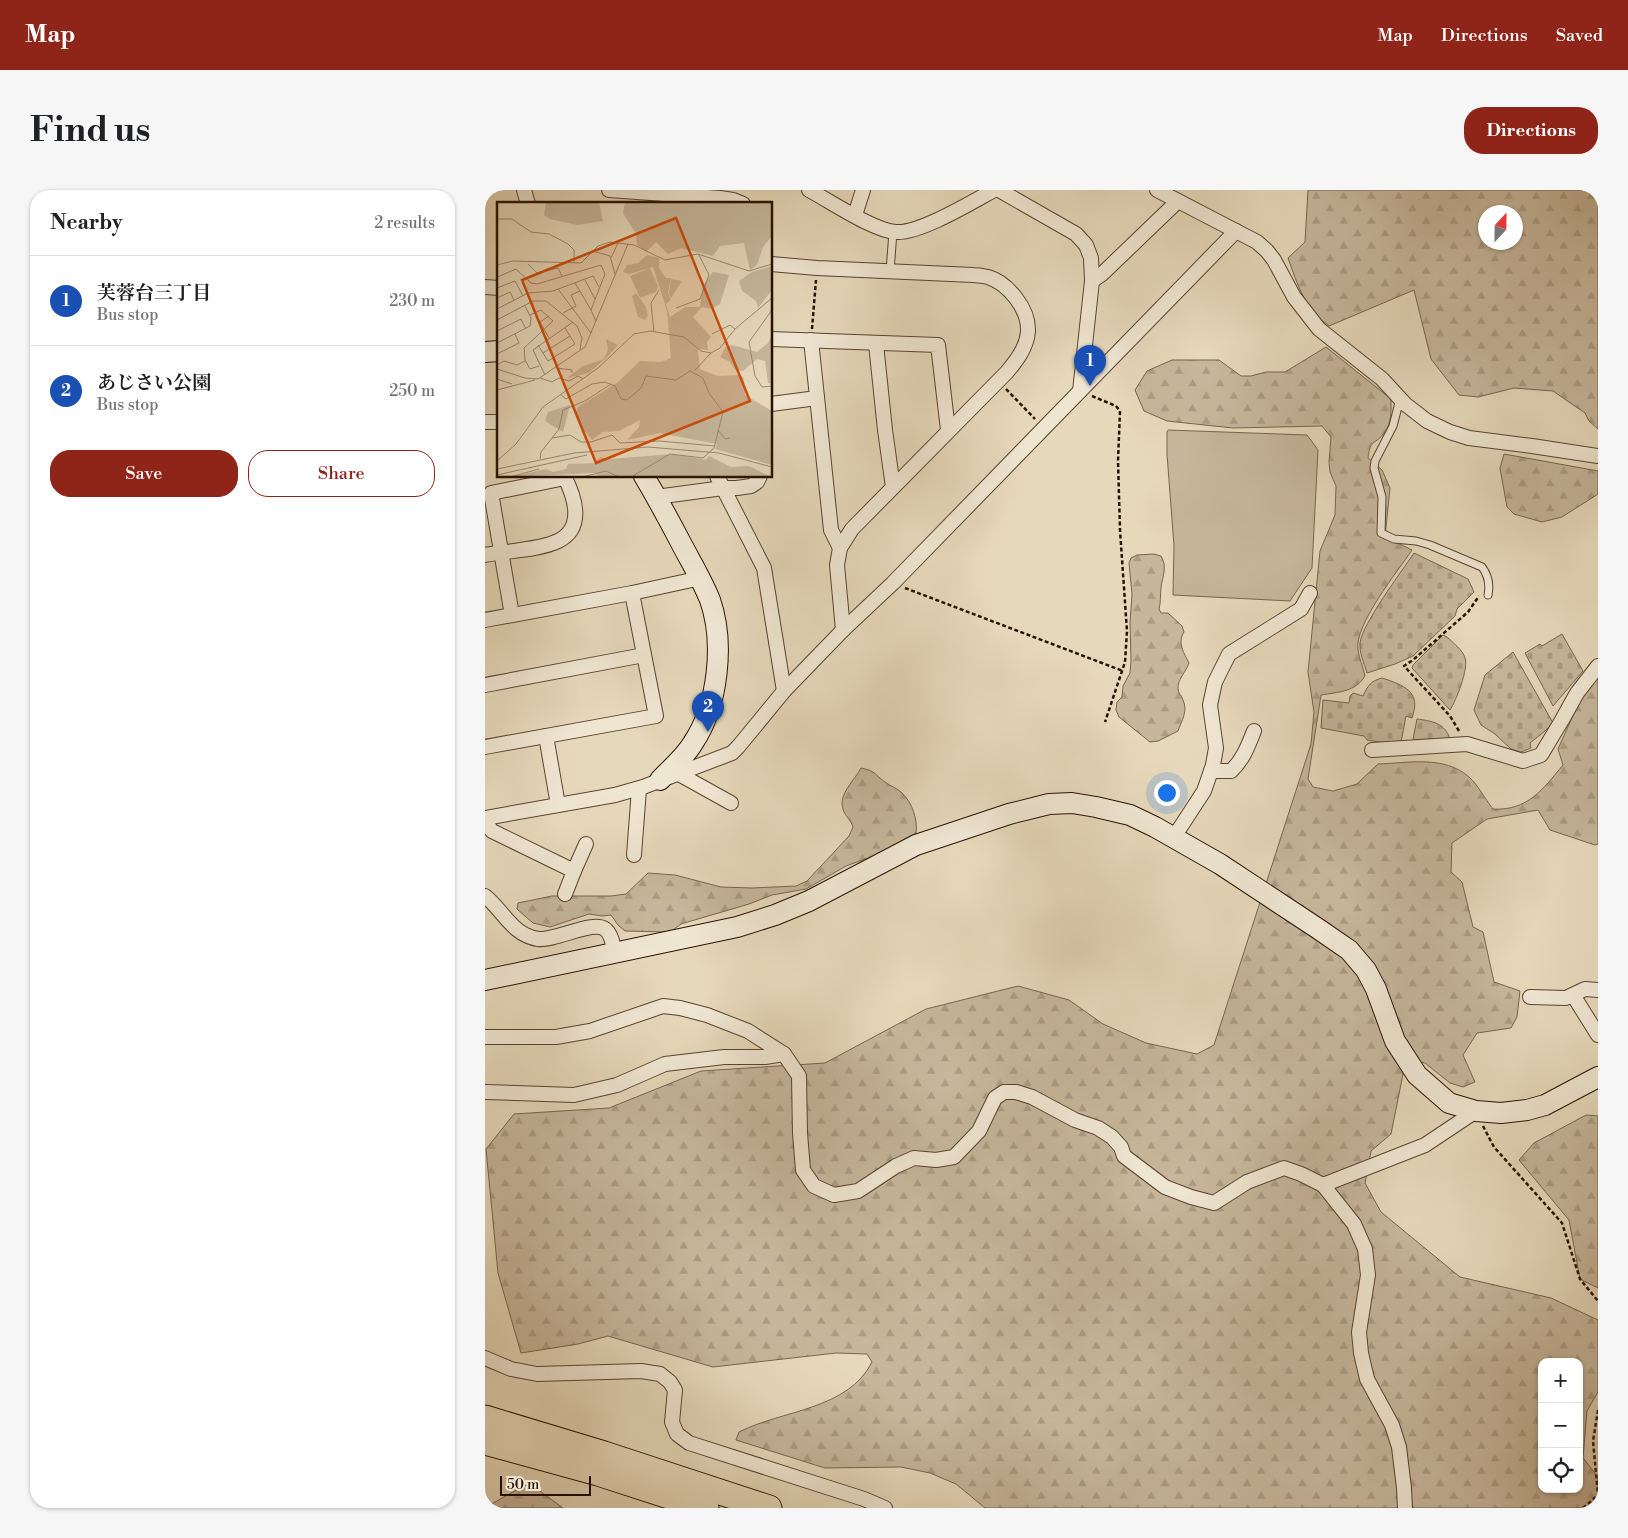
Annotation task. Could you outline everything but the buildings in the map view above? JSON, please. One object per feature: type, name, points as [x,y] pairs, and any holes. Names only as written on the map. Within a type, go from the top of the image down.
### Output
[{"type":"highway","points":[[485,1418],[769,1508]]},
{"type":"highway","points":[[485,1442],[598,1473],[706,1508]]},
{"type":"street","points":[[609,190],[720,198],[738,202]]},
{"type":"street","points":[[809,190],[881,229],[893,232],[910,231],[939,219],[994,190]]},
{"type":"street","points":[[855,215],[863,190]]},
{"type":"street","points":[[999,190],[1076,234],[1086,245],[1091,258],[1092,280],[1079,391]]},
{"type":"street","points":[[1157,190],[1257,242],[1267,250],[1295,297],[1319,329],[1382,379],[1400,399],[1427,422],[1469,438],[1598,456]]},
{"type":"street","points":[[1092,280],[1102,274],[1178,200]]},
{"type":"street","points":[[574,871],[492,831],[485,820],[615,795],[669,777],[732,752],[784,691],[843,630],[893,583],[1236,231]]},
{"type":"street","points":[[773,264],[989,277],[1002,284],[1012,294],[1025,317],[1028,332],[1024,347],[1017,359],[998,381],[852,529],[839,548],[837,565],[843,630]]},
{"type":"street","points":[[773,339],[938,346],[948,430]]},
{"type":"street","points":[[811,340],[831,530],[839,548]]},
{"type":"street","points":[[876,344],[893,486]]},
{"type":"street","points":[[773,404],[817,398]]},
{"type":"street","points":[[512,615],[491,493],[560,478]]},
{"type":"street","points":[[485,555],[546,546],[564,538],[574,520],[576,509],[574,498],[565,478]]},
{"type":"street","points":[[645,478],[701,578],[714,615],[717,657],[717,678],[714,695],[693,744],[669,777]]},
{"type":"street","points":[[656,497],[720,482],[737,488],[751,486],[759,478]]},
{"type":"street","points":[[720,482],[765,568],[784,691]]},
{"type":"street","points":[[485,620],[632,593],[701,578]]},
{"type":"street","points":[[485,747],[656,716],[632,593]]},
{"type":"street","points":[[1174,837],[1204,791],[1211,771],[1216,748],[1210,706],[1215,682],[1229,654],[1301,609],[1310,593]]},
{"type":"street","points":[[485,685],[645,655]]},
{"type":"street","points":[[1372,750],[1467,744],[1523,761],[1541,755],[1577,692],[1598,666]]},
{"type":"street","points":[[1211,771],[1231,771],[1238,765],[1254,731]]},
{"type":"street","points":[[546,736],[558,805]]},
{"type":"street","points":[[669,777],[731,803]]},
{"type":"street","points":[[634,855],[639,788]]},
{"type":"street","points":[[485,980],[737,927],[775,915],[809,901],[917,845],[1009,814],[1049,804],[1072,803],[1130,815],[1174,837],[1220,864],[1349,950],[1369,976],[1395,1041],[1417,1076],[1449,1103],[1476,1111],[1501,1113],[1527,1110],[1545,1104],[1598,1077]]},
{"type":"street","points":[[565,894],[586,844]]},
{"type":"street","points":[[485,896],[511,925],[524,934],[537,939],[553,939],[596,926],[605,929],[611,936],[615,954]]},
{"type":"street","points":[[1530,997],[1566,998],[1585,989],[1598,990]]},
{"type":"street","points":[[1573,995],[1598,1035]]},
{"type":"street","points":[[485,1037],[555,1037],[590,1032],[663,1006],[680,1008],[748,1031],[784,1054],[799,1076],[803,1170],[814,1186],[834,1195],[858,1191],[896,1166],[914,1158],[936,1160],[954,1157],[979,1131],[995,1098],[1004,1092],[1016,1092],[1031,1097],[1075,1120],[1098,1128],[1112,1137],[1121,1147],[1124,1156],[1146,1173],[1165,1187],[1191,1197],[1214,1203],[1247,1182],[1284,1168],[1323,1185],[1354,1224],[1365,1249],[1368,1275],[1359,1332],[1361,1353],[1367,1379],[1392,1425],[1399,1447],[1405,1508]]},
{"type":"street","points":[[485,1092],[574,1095],[617,1085],[665,1064],[724,1057],[765,1057],[784,1054]]},
{"type":"street","points":[[1323,1185],[1425,1145],[1476,1111]]},
{"type":"street","points":[[485,1358],[511,1368],[537,1374],[641,1371],[660,1374],[670,1382],[675,1390],[672,1422],[677,1434],[689,1443],[865,1499],[885,1508]]},
{"type":"lane","points":[[890,272],[893,232]]},
{"type":"lane","points":[[1400,399],[1393,426],[1375,462],[1374,468],[1381,498],[1381,533],[1394,539],[1430,545],[1482,566],[1487,573],[1489,587],[1484,595]]},
{"type":"path","points":[[811,340],[817,268]]},
{"type":"path","points":[[998,381],[1044,428]]},
{"type":"path","points":[[1079,391],[1116,406],[1119,411],[1120,530],[1127,631],[1123,671],[1105,722]]},
{"type":"path","points":[[893,583],[1123,671]]},
{"type":"path","points":[[1467,744],[1450,716],[1404,666],[1468,612],[1484,595]]},
{"type":"path","points":[[1476,1111],[1494,1147],[1562,1223],[1580,1279],[1598,1301]]},
{"type":"path","points":[[1583,1508],[1598,1495],[1593,1441],[1598,1410]]},
{"type":"green space","points":[[1308,190],[1598,190],[1598,429],[1589,421],[1585,413],[1553,391],[1514,388],[1478,397],[1459,395],[1431,359],[1414,290],[1329,326],[1320,319],[1308,304],[1288,258],[1305,242]]},
{"type":"green space","points":[[1326,347],[1391,399],[1391,417],[1387,429],[1370,447],[1368,458],[1382,470],[1390,488],[1385,537],[1412,550],[1378,598],[1363,627],[1358,650],[1365,676],[1351,688],[1321,695],[1308,779],[1313,787],[1333,791],[1357,784],[1378,764],[1437,763],[1459,770],[1469,777],[1493,809],[1505,809],[1516,806],[1534,797],[1563,765],[1558,749],[1583,693],[1598,671],[1598,844],[1595,845],[1550,830],[1538,810],[1487,819],[1452,843],[1451,872],[1462,882],[1473,927],[1483,932],[1494,982],[1520,991],[1517,1017],[1511,1028],[1477,1033],[1463,1055],[1475,1082],[1463,1087],[1450,1083],[1425,1063],[1406,1059],[1391,1134],[1371,1151],[1365,1183],[1381,1212],[1460,1277],[1551,1298],[1598,1320],[1598,1392],[1587,1411],[1583,1458],[1598,1477],[1598,1508],[985,1508],[956,1484],[930,1473],[901,1467],[825,1468],[736,1440],[739,1432],[813,1407],[847,1390],[861,1378],[872,1362],[867,1354],[836,1353],[713,1367],[608,1336],[578,1344],[521,1353],[498,1273],[486,1149],[514,1114],[609,1108],[701,1071],[825,1063],[926,1009],[1018,986],[1069,1000],[1103,1024],[1146,1043],[1197,1054],[1214,1045],[1311,744],[1314,712],[1308,672],[1320,551],[1335,515],[1336,486],[1330,472],[1329,462],[1331,437],[1322,426],[1233,428],[1167,421],[1144,411],[1135,390],[1147,371],[1172,360],[1219,360],[1241,376],[1251,376],[1266,372],[1285,372]]},
{"type":"green space","points":[[1168,430],[1307,435],[1318,450],[1312,568],[1290,601],[1173,595],[1174,546],[1167,454]]},
{"type":"green space","points":[[1504,454],[1598,471],[1598,494],[1562,517],[1542,522],[1514,514],[1507,507],[1500,468]]},
{"type":"green space","points":[[1414,553],[1468,579],[1474,592],[1457,609],[1455,616],[1413,656],[1367,673],[1360,650],[1362,634],[1392,584]]},
{"type":"green space","points":[[1154,554],[1161,556],[1164,564],[1159,609],[1161,613],[1168,613],[1182,626],[1184,632],[1181,644],[1189,663],[1178,686],[1185,708],[1178,731],[1158,741],[1150,742],[1119,717],[1116,710],[1117,702],[1122,697],[1123,686],[1130,673],[1132,594],[1129,563],[1131,558],[1137,555]]},
{"type":"green space","points":[[1562,634],[1583,671],[1553,706],[1525,653],[1540,644],[1542,646]]},
{"type":"green space","points":[[1443,635],[1460,649],[1466,663],[1461,684],[1450,710],[1412,668]]},
{"type":"green space","points":[[1513,652],[1553,723],[1530,743],[1531,748],[1521,752],[1511,749],[1495,734],[1481,725],[1474,710],[1485,675]]},
{"type":"green space","points":[[1382,678],[1397,683],[1409,691],[1414,701],[1412,718],[1406,716],[1399,745],[1367,740],[1364,736],[1321,728],[1323,700],[1349,703],[1350,696],[1353,693],[1363,696],[1370,684]]},
{"type":"green space","points":[[1417,719],[1433,722],[1441,726],[1445,729],[1450,739],[1432,744],[1413,739]]},
{"type":"green space","points":[[861,768],[872,772],[906,797],[913,812],[916,833],[876,855],[846,866],[806,889],[772,895],[749,904],[681,924],[668,932],[625,931],[611,915],[589,914],[550,927],[533,923],[517,909],[518,903],[552,896],[611,896],[626,894],[648,873],[675,875],[721,887],[796,886],[807,881],[849,836],[853,827],[844,811],[842,803],[848,787]]},
{"type":"green space","points":[[1586,1115],[1598,1116],[1598,1288],[1580,1279],[1569,1220],[1519,1160],[1534,1143]]},
{"type":"green space","points":[[529,1483],[563,1508],[485,1508],[485,1505],[488,1506]]},
{"type":"place","name":"芙蓉台三丁目","points":[[1090,386]]},
{"type":"place","name":"あじさい公園","points":[[708,732]]}]
